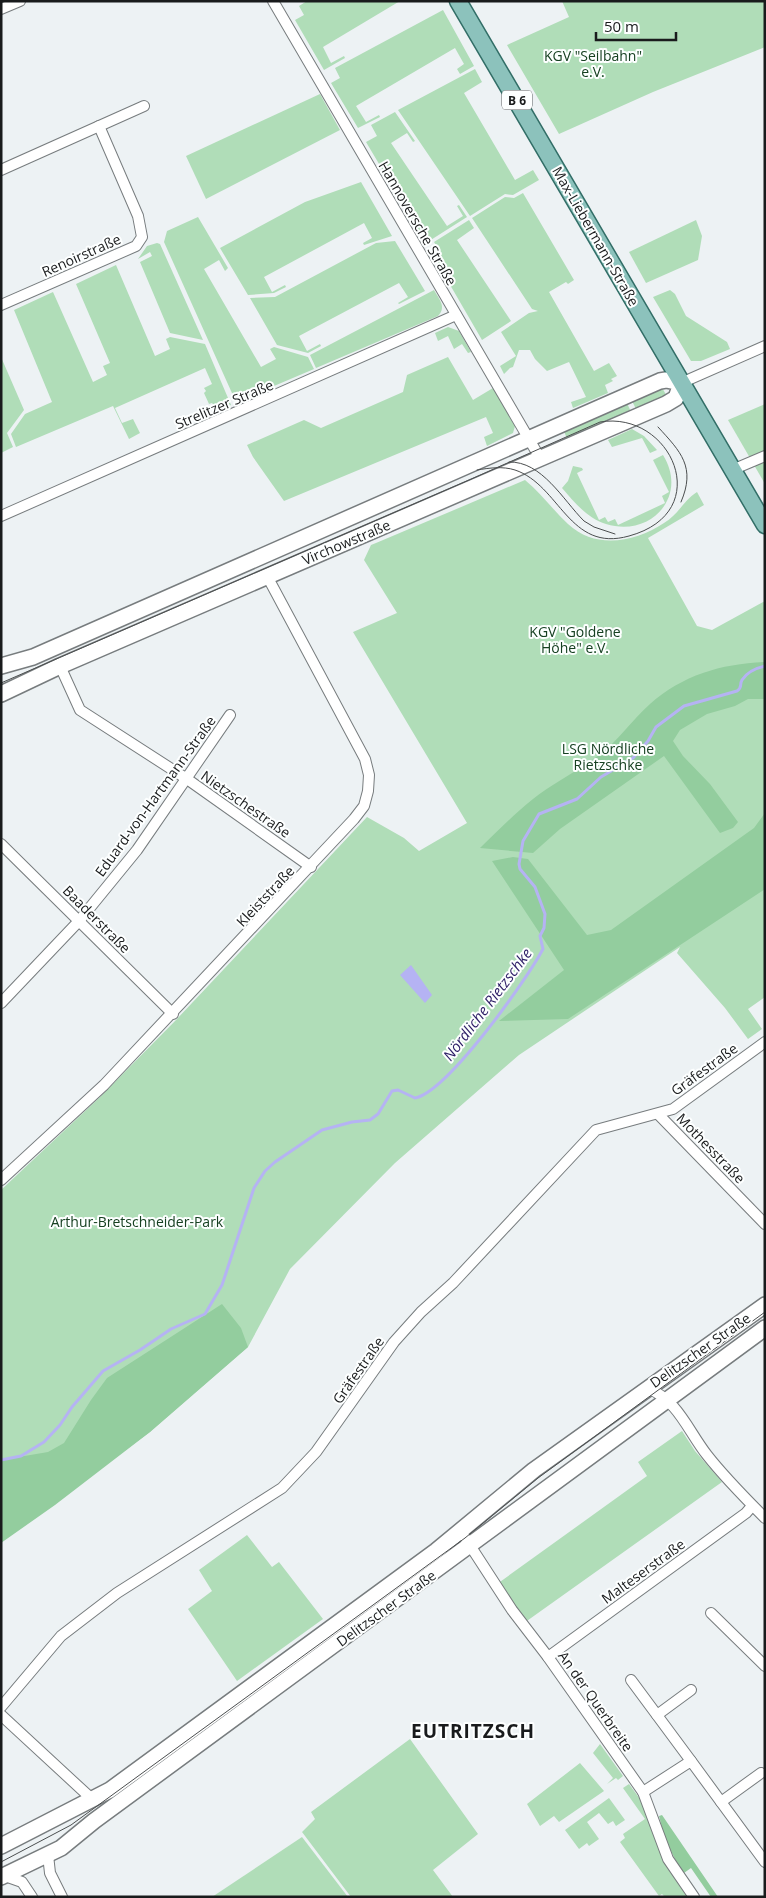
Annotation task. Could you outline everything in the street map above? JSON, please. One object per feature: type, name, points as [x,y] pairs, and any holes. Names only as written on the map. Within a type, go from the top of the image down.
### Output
[{"type":"main road","name":"Max-Liebermann-Straße","points":[[458,1],[765,525]]},
{"type":"main road","name":"Virchowstraße","points":[[1,666],[33,657],[660,381],[681,382],[676,398],[672,401],[60,666],[1,694]]},
{"type":"main road","name":"Delitzscher Straße","points":[[1,1846],[110,1790],[436,1551],[509,1489],[765,1305]]},
{"type":"main road","name":"Delitzscher Straße","points":[[3,1877],[62,1848],[94,1821],[765,1328]]},
{"type":"street","points":[[1,9],[20,1]]},
{"type":"street","name":"Hannoversche Straße","points":[[273,1],[540,458]]},
{"type":"street","points":[[1,170],[144,106]]},
{"type":"street","name":"Renoirstraße","points":[[1,305],[136,246],[142,237],[138,216],[99,126]]},
{"type":"street","name":"Strelitzer Straße","points":[[1,516],[456,315]]},
{"type":"street","name":"Virchowstraße","points":[[681,382],[765,346]]},
{"type":"street","points":[[732,470],[765,456]]},
{"type":"street","name":"Kleiststraße","points":[[1,1180],[104,1086],[311,867],[364,806],[368,791],[369,775],[365,759],[267,576]]},
{"type":"street","name":"Nietzschestraße","points":[[60,666],[80,710],[187,779],[311,867]]},
{"type":"street","name":"Eduard-von-Hartmann-Straße","points":[[1,1003],[80,921],[137,850],[230,715]]},
{"type":"street","name":"Baaderstraße","points":[[3,849],[80,921],[173,1014]]},
{"type":"street","name":"Gräfestraße","points":[[1,1707],[61,1636],[117,1593],[282,1488],[316,1452],[351,1406],[386,1351],[421,1312],[460,1276],[596,1130],[673,1109],[765,1042]]},
{"type":"street","name":"Mothesstraße","points":[[658,1114],[765,1224]]},
{"type":"street","points":[[647,1388],[660,1393],[667,1399],[695,1435],[706,1454],[765,1518]]},
{"type":"street","name":"Malteserstraße","points":[[548,1657],[752,1506]]},
{"type":"street","name":"An der Querbreite","points":[[460,1530],[512,1610],[548,1657],[643,1792],[668,1859],[694,1897]]},
{"type":"street","points":[[710,1613],[765,1666]]},
{"type":"street","points":[[631,1680],[765,1862]]},
{"type":"street","points":[[657,1715],[691,1690]]},
{"type":"street","points":[[1,1715],[48,1761],[71,1778],[93,1800]]},
{"type":"street","points":[[643,1792],[691,1761]]},
{"type":"street","points":[[721,1802],[761,1773]]},
{"type":"street","points":[[48,1855],[50,1872],[62,1897]]},
{"type":"street","points":[[3,1877],[22,1882],[32,1897]]},
{"type":"green space","points":[[307,1],[400,1],[323,47],[331,63],[344,56],[345,58],[324,70],[295,20],[304,15],[299,6]]},
{"type":"green space","name":"KGV \"Seilbahn\" e.V.","points":[[562,1],[765,1],[765,47],[653,92],[559,134],[507,45],[569,17]]},
{"type":"green space","points":[[443,10],[474,66],[460,74],[457,69],[464,64],[455,48],[356,106],[366,122],[379,115],[380,117],[358,128],[331,83],[340,78],[335,68]]},
{"type":"green space","points":[[475,69],[482,82],[464,93],[515,180],[533,170],[539,180],[513,195],[505,194],[470,216],[398,110]]},
{"type":"green space","points":[[320,94],[340,130],[206,199],[186,156]]},
{"type":"green space","points":[[395,112],[415,141],[413,142],[407,133],[391,143],[447,226],[463,216],[457,206],[459,205],[467,217],[426,243],[366,142],[377,136],[371,125]]},
{"type":"green space","points":[[361,182],[392,236],[364,245],[363,243],[372,238],[364,223],[264,277],[272,292],[285,285],[286,287],[274,293],[248,295],[220,248],[305,202]]},
{"type":"green space","points":[[523,193],[574,280],[568,284],[566,282],[549,292],[594,371],[609,363],[617,376],[611,379],[613,381],[605,385],[608,393],[573,408],[571,402],[586,397],[569,362],[547,371],[535,359],[530,350],[519,350],[513,367],[504,374],[500,366],[516,356],[501,332],[529,313],[538,311],[532,309],[472,218],[505,197],[514,198]]},
{"type":"green space","points":[[198,217],[228,268],[225,271],[219,260],[204,269],[261,367],[276,359],[270,349],[274,347],[308,357],[314,369],[236,402],[164,242],[167,231]]},
{"type":"green space","points":[[469,220],[474,228],[457,240],[511,321],[482,340],[431,252],[438,248],[434,242]]},
{"type":"green space","points":[[696,220],[702,236],[698,260],[646,283],[629,252]]},
{"type":"green space","points":[[395,241],[425,291],[399,304],[408,297],[399,283],[299,336],[307,351],[320,344],[321,346],[308,353],[277,345],[250,298],[275,297],[376,243]]},
{"type":"green space","points":[[160,244],[203,340],[170,333],[140,262],[152,256],[150,252],[138,259],[147,246]]},
{"type":"green space","points":[[116,265],[155,356],[170,349],[166,339],[170,337],[205,344],[231,405],[218,410],[212,403],[209,404],[204,388],[212,384],[205,368],[115,408],[122,423],[133,419],[140,433],[129,439],[113,406],[16,447],[11,434],[25,414],[52,402],[14,310],[53,292],[93,382],[107,375],[103,366],[110,363],[76,284]]},
{"type":"green space","points":[[434,290],[442,306],[441,313],[438,316],[316,368],[310,355]]},
{"type":"green space","points":[[670,290],[675,294],[686,316],[727,342],[730,349],[701,361],[691,361],[653,297]]},
{"type":"green space","points":[[448,327],[459,331],[471,352],[468,353],[462,344],[454,349],[448,336],[438,341],[435,333]]},
{"type":"green space","points":[[1,357],[24,410],[7,433],[13,447],[1,453]]},
{"type":"green space","points":[[448,357],[473,400],[493,388],[515,426],[513,433],[487,446],[484,437],[493,433],[486,417],[284,501],[253,457],[247,445],[304,420],[321,428],[403,392],[407,375]]},
{"type":"green space","points":[[661,386],[668,398],[637,411],[631,399]]},
{"type":"green space","points":[[626,401],[632,414],[568,441],[563,429]]},
{"type":"green space","points":[[765,404],[765,484],[728,420]]},
{"type":"green space","points":[[632,429],[644,436],[657,450],[650,453],[642,438],[612,447],[608,440]]},
{"type":"green space","points":[[663,455],[670,471],[671,485],[668,499],[661,510],[650,519],[637,525],[622,527],[599,521],[581,509],[562,488],[568,481],[573,466],[582,468],[583,470],[577,473],[599,520],[605,517],[608,522],[615,519],[618,525],[665,503],[662,496],[669,492],[653,460]]},
{"type":"green space","name":"LSG Nördliche Rietzschke","points":[[525,480],[568,524],[579,532],[603,540],[628,539],[653,530],[669,520],[697,492],[704,505],[648,538],[697,626],[712,630],[765,601],[765,997],[748,1009],[762,1029],[748,1039],[725,1008],[677,953],[680,947],[519,1055],[395,1163],[290,1269],[248,1347],[150,1432],[1,1541],[1,1190],[99,1098],[176,1020],[367,817],[404,838],[419,851],[467,823],[353,632],[397,613],[364,560],[371,545]]},
{"type":"green space","points":[[765,662],[765,699],[748,699],[735,706],[707,714],[680,730],[673,741],[683,756],[710,784],[738,822],[733,828],[720,833],[664,756],[560,829],[533,853],[480,848],[533,799],[606,749],[643,710],[676,685],[703,673],[733,665]]},
{"type":"green space","points":[[765,813],[765,889],[568,1019],[499,1021],[564,970],[492,861],[513,857],[528,859],[587,935],[611,930],[754,828]]},
{"type":"green space","points":[[222,1304],[241,1328],[248,1347],[150,1432],[55,1505],[1,1543],[1,1460],[48,1452],[64,1443],[107,1378]]},
{"type":"green space","points":[[682,1431],[695,1451],[722,1482],[524,1623],[497,1584],[647,1476],[638,1462]]},
{"type":"green space","points":[[247,1535],[272,1567],[279,1562],[323,1619],[237,1681],[188,1609],[212,1591],[199,1570]]},
{"type":"green space","points":[[410,1739],[478,1834],[433,1870],[453,1897],[351,1897],[302,1832],[315,1819],[311,1812]]},
{"type":"green space","points":[[600,1744],[623,1776],[607,1784],[613,1778],[593,1753]]},
{"type":"green space","points":[[580,1763],[604,1791],[559,1822],[554,1816],[540,1826],[527,1804]]},
{"type":"green space","points":[[629,1784],[643,1803],[663,1861],[687,1897],[665,1897],[662,1894],[659,1896],[620,1842],[625,1838],[623,1834],[645,1819],[623,1788]]},
{"type":"green space","points":[[609,1798],[625,1820],[616,1826],[613,1821],[608,1824],[599,1813],[587,1822],[599,1839],[589,1846],[587,1843],[579,1849],[565,1830]]},
{"type":"green space","points":[[662,1815],[718,1897],[711,1897],[691,1868],[684,1873],[666,1839],[659,1816]]},
{"type":"green space","points":[[302,1837],[348,1897],[212,1897]]},
{"type":"water","points":[[411,965],[432,995],[425,1003],[400,975]]},
{"type":"waterway","name":"Nördliche Rietzschke","points":[[1,1460],[21,1456],[44,1442],[103,1371],[140,1350],[171,1329],[205,1314],[222,1285],[254,1188],[265,1171],[275,1162],[322,1130],[352,1122],[370,1120],[378,1114],[392,1091],[398,1090],[415,1098],[429,1091],[446,1077],[485,1033],[520,985],[543,949],[540,936],[544,928],[545,914],[535,887],[520,869],[519,864],[523,841],[539,814],[577,799],[601,777],[633,758],[648,741],[656,727],[684,706],[737,691],[746,675],[755,669],[765,666]]},
{"type":"tram line","points":[[1,683],[469,480],[600,422],[625,422],[647,431],[664,446],[674,466],[677,486],[672,506],[656,524],[629,536],[609,539],[592,535],[578,527],[543,489],[530,478],[515,470],[506,468],[501,468],[496,468],[491,468],[477,470]]},
{"type":"tram line","points":[[658,427],[673,444],[684,461],[687,479],[681,502]]},
{"type":"tram line","points":[[509,462],[521,463],[532,468],[551,483],[584,521],[594,527],[615,534]]},
{"type":"tram line","points":[[1,1862],[71,1825],[465,1538],[538,1478],[765,1312]]},
{"type":"district","name":"EUTRITZSCH","points":[[473,1731]]},
{"type":"park label","name":"KGV \"Goldene Höhe\" e.V.","points":[[575,640]]},
{"type":"park label","name":"Arthur-Bretschneider-Park","points":[[137,1221]]}]
